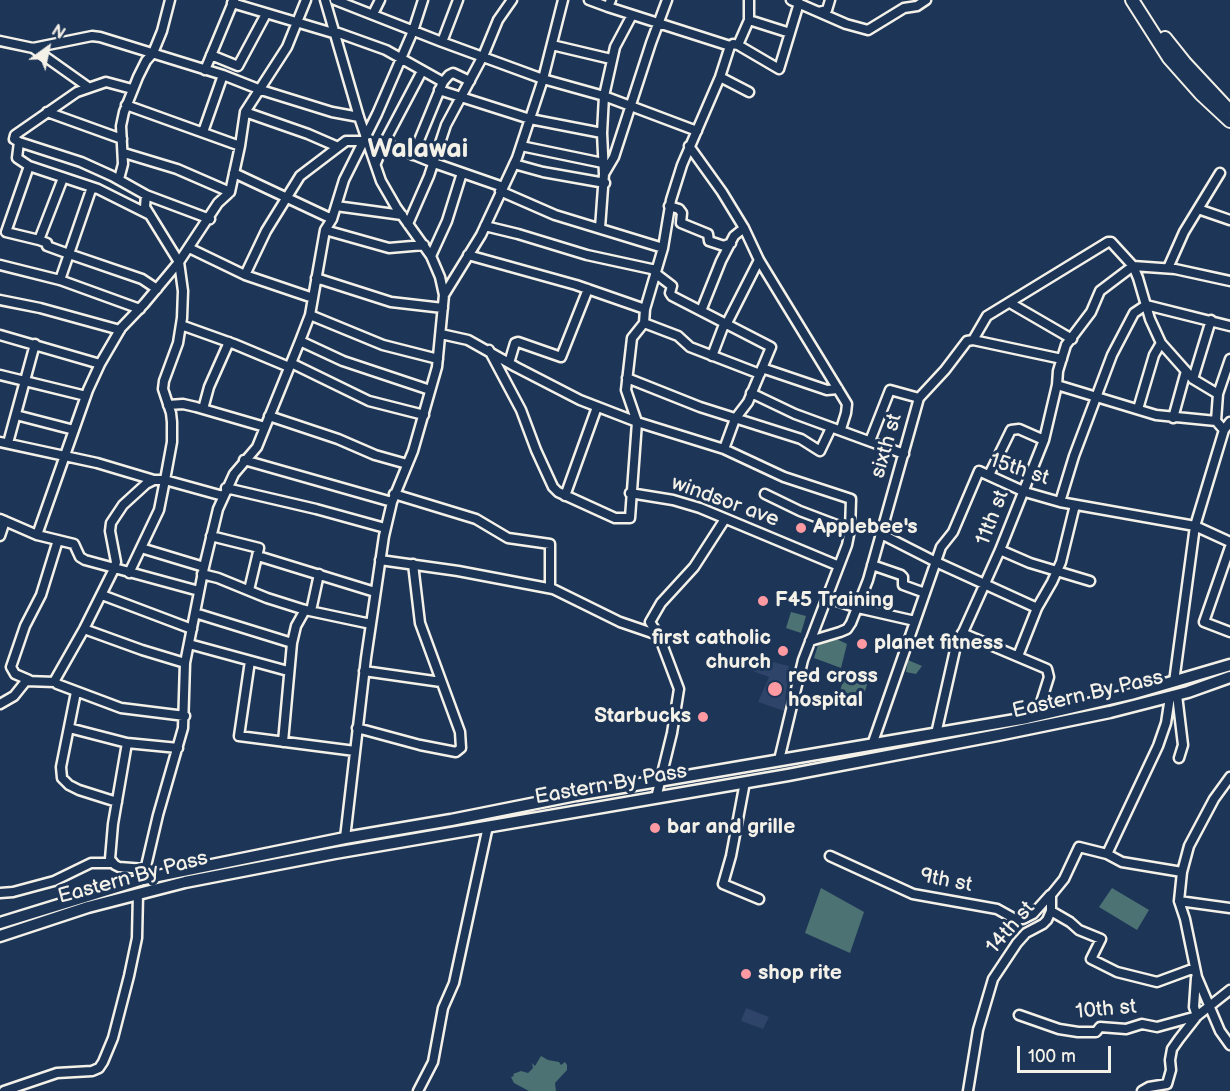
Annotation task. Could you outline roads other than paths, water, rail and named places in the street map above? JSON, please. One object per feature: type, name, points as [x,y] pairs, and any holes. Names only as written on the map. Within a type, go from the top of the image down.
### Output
[{"type":"highway","points":[[1132,0],[1169,58],[1201,94],[1230,121]]},
{"type":"highway","points":[[1140,0],[1180,58],[1230,111]]},
{"type":"main road","name":"Eastern By Pass","points":[[0,922],[144,874],[1037,715],[1131,694],[1230,664]]},
{"type":"main road","name":"Eastern By Pass","points":[[0,936],[88,907],[185,882],[335,852],[656,798],[1032,729],[1173,696],[1230,679]]},
{"type":"street","points":[[118,179],[124,153],[122,126],[126,105],[146,61],[153,53],[162,31],[170,0]]},
{"type":"street","points":[[37,535],[86,396],[100,364],[120,330],[179,262],[210,219],[218,203],[230,192],[245,112],[287,47],[306,0]]},
{"type":"street","points":[[324,0],[365,138],[381,181],[431,256],[440,277],[444,295],[438,359],[424,415],[393,498],[380,560],[364,671],[345,838]]},
{"type":"street","points":[[335,0],[543,79],[604,96],[697,130]]},
{"type":"street","points":[[374,14],[380,0]]},
{"type":"street","points":[[0,893],[13,892],[54,881],[91,863],[112,863],[144,874],[158,815],[178,748],[184,716],[185,663],[203,570],[224,492],[244,460],[257,447],[300,341],[310,315],[325,230],[332,219],[344,180],[413,31],[423,0]]},
{"type":"street","points":[[442,42],[458,0]]},
{"type":"street","points":[[408,224],[434,163],[446,125],[482,57],[498,20],[512,0]]},
{"type":"street","points":[[444,295],[485,226],[514,164],[543,79],[563,0]]},
{"type":"street","points":[[589,0],[609,3],[632,15],[734,46],[779,69],[790,33],[795,2],[846,24],[868,30],[904,8],[926,0]]},
{"type":"street","points":[[604,178],[614,157],[658,23],[668,0]]},
{"type":"street","points":[[489,350],[521,410],[553,487],[565,496],[618,519],[630,518],[630,493],[637,422],[626,390],[632,338],[644,323],[645,309],[663,248],[669,206],[689,146],[734,46],[749,20],[749,0]]},
{"type":"street","points":[[819,12],[827,10],[830,0]]},
{"type":"street","points":[[904,0],[914,6]]},
{"type":"street","points":[[205,70],[233,2],[377,47],[401,58],[461,98],[530,119],[602,133]]},
{"type":"street","points":[[211,55],[238,66],[266,14]]},
{"type":"street","points":[[600,228],[604,178],[602,133],[604,96],[611,59],[619,37],[632,15]]},
{"type":"street","points":[[749,20],[790,33]]},
{"type":"street","points":[[33,48],[92,36],[155,52],[261,90],[332,112],[359,117]]},
{"type":"street","points":[[0,41],[33,48],[88,87]]},
{"type":"street","points":[[552,45],[611,59]]},
{"type":"street","points":[[376,163],[422,71]]},
{"type":"street","points":[[413,155],[441,86],[449,75],[453,73],[470,81]]},
{"type":"street","points":[[203,132],[223,75]]},
{"type":"street","points":[[720,77],[749,92]]},
{"type":"street","points":[[132,89],[106,82],[88,87],[47,112],[15,135],[14,139],[81,162],[146,195],[210,219]]},
{"type":"street","points":[[126,105],[240,146]]},
{"type":"street","points":[[47,112],[122,139]]},
{"type":"street","points":[[245,112],[338,147]]},
{"type":"street","points":[[245,275],[286,196],[300,176],[346,141],[365,138]]},
{"type":"street","points":[[19,142],[17,158],[29,166],[92,187],[150,215]]},
{"type":"street","points":[[384,143],[502,189],[555,215],[663,248]]},
{"type":"street","points":[[521,146],[603,163]]},
{"type":"street","points":[[689,146],[722,192],[744,228],[759,260],[847,404],[841,429]]},
{"type":"street","points":[[124,153],[177,168],[230,192]]},
{"type":"street","points":[[514,164],[567,177],[604,178]]},
{"type":"street","points":[[29,166],[6,232],[47,243],[47,246],[142,279],[157,289]]},
{"type":"street","points":[[234,173],[332,219]]},
{"type":"street","points":[[431,256],[447,220],[462,173]]},
{"type":"street","points":[[1168,268],[1184,232],[1220,173]]},
{"type":"street","points":[[39,240],[63,178]]},
{"type":"street","points":[[60,280],[92,187]]},
{"type":"street","points":[[129,573],[159,510],[165,480],[172,442],[171,412],[163,389],[178,343],[183,291],[179,262],[146,207],[146,195]]},
{"type":"street","points":[[336,206],[402,215]]},
{"type":"street","points":[[669,206],[679,209],[682,213],[681,223],[708,234],[709,241],[724,246],[731,243]]},
{"type":"street","points":[[1198,209],[1230,220]]},
{"type":"street","points":[[485,226],[587,255],[655,271],[672,286],[670,295],[771,347],[748,402],[735,419],[724,449]]},
{"type":"street","points":[[701,310],[734,236],[744,228]]},
{"type":"street","points":[[325,230],[388,248],[424,245]]},
{"type":"street","name":"sixth st","points":[[810,641],[847,629],[858,608],[872,565],[919,398],[945,370],[967,341],[973,340],[987,316],[1108,242],[1113,243],[1133,267]]},
{"type":"street","points":[[189,248],[245,275],[313,298]]},
{"type":"street","points":[[468,255],[537,273],[645,309]]},
{"type":"street","points":[[712,356],[723,327],[759,260]]},
{"type":"street","points":[[0,265],[60,280],[140,309]]},
{"type":"street","points":[[1218,394],[1193,379],[1161,343],[1133,267],[1168,268],[1230,281]]},
{"type":"street","name":"11th st","points":[[936,734],[952,660],[962,633],[986,584],[1044,440],[1057,385],[1058,371],[1066,345],[1090,312],[1100,291],[1133,267]]},
{"type":"street","points":[[316,278],[391,302],[443,308]]},
{"type":"street","points":[[509,363],[515,344],[518,342],[561,357],[588,289]]},
{"type":"street","points":[[0,300],[40,308],[120,330]]},
{"type":"street","points":[[1010,303],[1072,339]]},
{"type":"street","points":[[1060,502],[1112,355],[1134,313],[1146,305],[1230,326]]},
{"type":"street","points":[[310,315],[383,345],[438,359]]},
{"type":"street","points":[[1193,379],[1211,320]]},
{"type":"street","points":[[644,323],[678,336],[690,347],[712,356],[827,390],[838,390]]},
{"type":"street","points":[[181,325],[290,365],[369,401],[424,415]]},
{"type":"street","points":[[441,334],[468,340],[561,391],[597,407],[724,449],[784,477],[851,499],[850,530],[845,552],[810,641],[779,760]]},
{"type":"street","points":[[0,335],[100,364]]},
{"type":"street","points":[[973,340],[1062,359]]},
{"type":"street","points":[[300,341],[343,361],[430,390]]},
{"type":"street","points":[[203,409],[208,387],[229,342]]},
{"type":"street","points":[[1138,409],[1154,355],[1161,343]]},
{"type":"street","points":[[35,344],[16,415],[4,443],[97,462],[154,480],[165,480],[316,509],[386,528]]},
{"type":"street","points":[[1216,421],[1218,394],[1230,359]]},
{"type":"street","points":[[1173,418],[1186,371]]},
{"type":"street","points":[[0,375],[86,396]]},
{"type":"street","points":[[627,378],[700,407],[801,439],[820,451],[831,428]]},
{"type":"street","points":[[1057,385],[1173,418],[1216,421],[1228,426],[1195,526],[1174,682]]},
{"type":"street","points":[[870,441],[890,390],[919,398]]},
{"type":"street","points":[[751,393],[795,414],[904,454]]},
{"type":"street","points":[[168,405],[183,404],[265,427]]},
{"type":"street","points":[[565,496],[597,407]]},
{"type":"street","points":[[16,415],[74,430]]},
{"type":"street","points":[[269,416],[407,465]]},
{"type":"street","points":[[989,475],[1011,430],[1018,429],[1044,440]]},
{"type":"street","points":[[244,460],[476,519],[508,538],[550,544],[550,588]]},
{"type":"street","name":"15th st","points":[[872,745],[941,547],[953,532],[979,471],[1023,490],[1060,502],[1195,526],[1230,542]]},
{"type":"street","points":[[55,682],[114,569],[116,562],[110,531],[111,523],[123,505],[135,493],[154,480]]},
{"type":"street","name":"windsor ave","points":[[630,493],[673,500],[700,508],[839,566]]},
{"type":"street","points":[[765,494],[800,511],[850,530]]},
{"type":"street","points":[[1018,656],[1036,608],[1057,570],[1075,505]]},
{"type":"street","points":[[656,798],[672,733],[679,689],[659,636],[650,622],[653,615],[694,567],[725,519]]},
{"type":"street","points":[[0,536],[2,520],[37,535],[74,544],[82,559],[199,591]]},
{"type":"street","points":[[881,534],[1036,608]]},
{"type":"street","points":[[211,536],[257,547],[260,550],[249,590]]},
{"type":"street","points":[[58,540],[41,595],[25,626],[10,667],[15,674],[29,680],[55,682],[122,708],[184,716]]},
{"type":"street","points":[[1230,547],[1204,622],[1230,632]]},
{"type":"street","points":[[141,548],[308,610],[371,624]]},
{"type":"street","points":[[1000,550],[1030,563],[1090,582]]},
{"type":"street","points":[[258,556],[375,592]]},
{"type":"street","points":[[380,560],[550,588],[620,622],[659,636]]},
{"type":"street","points":[[357,728],[456,752],[462,744],[460,732],[420,623],[413,564]]},
{"type":"street","points":[[872,565],[901,575],[903,585],[925,593]]},
{"type":"street","points":[[284,742],[292,643],[296,626],[308,610],[319,574]]},
{"type":"street","points":[[102,595],[192,629]]},
{"type":"street","points":[[828,598],[858,608],[915,621]]},
{"type":"street","points":[[195,613],[292,643]]},
{"type":"street","points":[[84,629],[142,651],[185,663]]},
{"type":"street","points":[[962,633],[1043,666],[1049,672],[1037,715]]},
{"type":"street","points":[[189,644],[288,671]]},
{"type":"street","points":[[250,661],[238,735],[355,751]]},
{"type":"street","points":[[364,671],[441,682]]},
{"type":"street","points":[[0,704],[14,696],[29,680]]},
{"type":"street","points":[[76,692],[61,767],[62,777],[69,785],[79,790],[117,802]]},
{"type":"street","points":[[1173,696],[1183,745],[1179,758]]},
{"type":"street","points":[[1173,696],[1158,746],[1107,854],[1122,862],[1182,872]]},
{"type":"street","points":[[69,728],[127,743],[178,748]]},
{"type":"street","points":[[112,863],[110,850],[127,743]]},
{"type":"street","points":[[1230,777],[1214,799],[1189,846],[1182,872],[1179,901],[1196,972],[1220,1031],[1230,1045]]},
{"type":"street","points":[[745,782],[731,856],[723,884],[759,899]]},
{"type":"street","points":[[418,1091],[433,1062],[443,1008],[454,983],[488,826]]},
{"type":"street","name":"14th st","points":[[968,1091],[978,1030],[993,979],[1017,942],[1026,933],[1043,924],[1051,911],[1051,895],[1064,879],[1079,848],[1107,854]]},
{"type":"street","name":"9th st","points":[[830,856],[920,896],[997,909],[1015,919],[1023,919],[1033,914],[1051,895]]},
{"type":"street","points":[[4,1091],[57,1072],[92,1071],[99,1068],[113,1038],[129,976],[137,938],[138,894]]},
{"type":"street","points":[[1179,901],[1230,908]]},
{"type":"street","points":[[1051,911],[1079,930],[1101,939],[1091,959],[1117,972],[1156,982],[1196,972]]},
{"type":"street","points":[[1196,972],[1194,1007],[1197,1016]]},
{"type":"street","points":[[1142,1091],[1149,1087],[1167,1084],[1171,1070],[1172,1049],[1197,1016],[1223,998],[1230,990]]},
{"type":"street","name":"10th st","points":[[1019,1015],[1059,1029],[1078,1032],[1096,1032],[1100,1027],[1126,1029],[1142,1024],[1157,1027],[1197,1016]]},
{"type":"place","name":"Applebee's","points":[[801,528]]},
{"type":"place","name":"F45 Training","points":[[763,601]]},
{"type":"place","name":"planet fitness","points":[[862,644]]},
{"type":"place","name":"first catholic church","points":[[783,651]]},
{"type":"place","name":"red cross hospital","points":[[775,689]]},
{"type":"place","name":"Starbucks","points":[[703,717]]},
{"type":"place","name":"bar and grille","points":[[655,828]]},
{"type":"place","name":"shop rite","points":[[746,974]]},
{"type":"district","name":"Walawai","points":[[418,150]]}]
